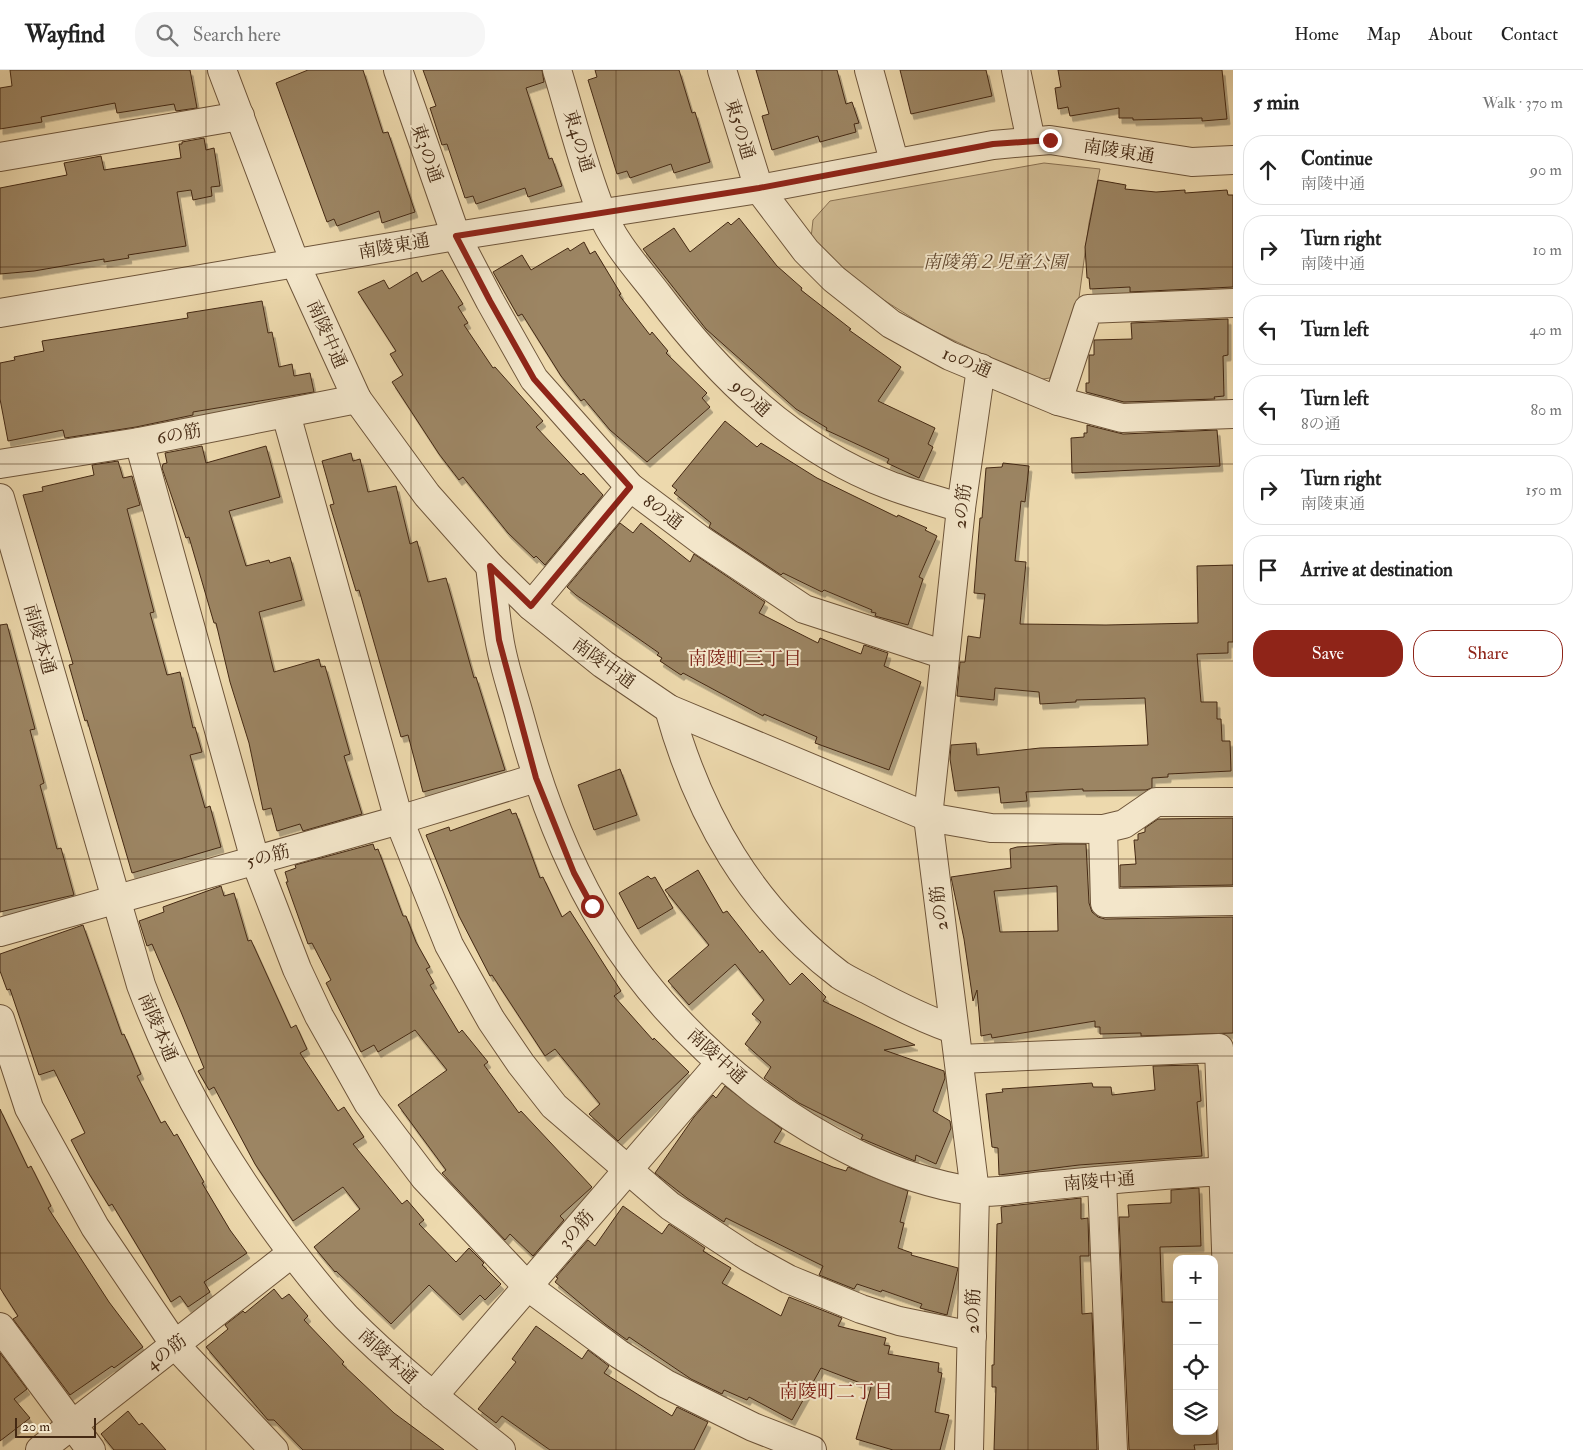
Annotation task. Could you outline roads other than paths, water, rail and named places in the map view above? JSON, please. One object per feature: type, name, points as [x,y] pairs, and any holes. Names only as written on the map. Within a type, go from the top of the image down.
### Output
[{"type":"street","name":"南陵中通","points":[[222,70],[295,263],[357,399],[427,495],[490,566],[531,606],[603,664],[669,708],[928,817],[992,828],[1103,830],[1124,824],[1156,802],[1233,802]]},
{"type":"street","name":"東3の通","points":[[398,70],[456,236]]},
{"type":"street","name":"東4の通","points":[[557,70],[601,212]]},
{"type":"street","name":"東5の通","points":[[722,70],[759,188]]},
{"type":"street","points":[[869,70],[894,162]]},
{"type":"street","points":[[1016,70],[1032,141]]},
{"type":"street","points":[[0,157],[240,116]]},
{"type":"street","name":"南陵東通","points":[[0,313],[601,212],[759,188],[993,144],[1050,140],[1192,162],[1233,160]]},
{"type":"street","name":"10の通","points":[[759,188],[781,221],[806,251],[834,279],[891,324],[920,340],[1058,401],[1122,418],[1233,414]]},
{"type":"street","name":"9の通","points":[[601,212],[622,247],[673,315],[718,368],[750,399],[784,426],[852,468],[889,485],[961,508]]},
{"type":"street","name":"8の通","points":[[456,236],[534,379],[630,487],[702,541],[804,609],[945,655]]},
{"type":"street","points":[[1058,401],[1088,309],[1233,303]]},
{"type":"street","name":"2の筋","points":[[970,1450],[975,1192],[959,1059],[953,1029],[928,817],[961,508],[981,368]]},
{"type":"street","name":"6の筋","points":[[0,464],[138,442],[357,399]]},
{"type":"street","points":[[286,414],[399,820],[449,945],[491,1020],[521,1064],[554,1106],[670,1206],[708,1233],[788,1279],[824,1295],[898,1322],[972,1336]]},
{"type":"street","points":[[138,442],[255,860],[297,969],[319,1016],[368,1103],[425,1178],[526,1286],[619,1354],[666,1384],[738,1420],[812,1450]]},
{"type":"street","points":[[531,606],[630,487]]},
{"type":"street","name":"南陵本通","points":[[0,498],[141,985],[172,1062],[216,1143],[292,1253],[346,1317],[433,1396],[501,1450]]},
{"type":"street","name":"南陵中通","points":[[490,566],[499,640],[536,778],[574,873],[611,938],[633,969],[664,1006],[720,1063],[808,1128],[846,1149],[888,1167],[931,1181],[975,1192],[1228,1171]]},
{"type":"street","points":[[669,708],[682,755],[711,821],[745,879],[788,929],[841,975],[917,1016],[953,1029]]},
{"type":"street","name":"5の筋","points":[[0,932],[399,820],[536,778]]},
{"type":"street","points":[[1103,830],[1105,903],[1233,901]]},
{"type":"street","points":[[0,1019],[29,1108],[94,1227],[175,1345],[274,1450]]},
{"type":"street","points":[[959,1059],[1219,1048],[1228,1171],[1233,1450]]},
{"type":"street","name":"3の筋","points":[[433,1396],[720,1063]]},
{"type":"street","points":[[1102,1181],[1113,1450]]},
{"type":"street","name":"4の筋","points":[[40,1450],[292,1253]]},
{"type":"street","points":[[0,1326],[71,1426],[91,1450]]},
{"type":"district","name":"南陵町三丁目","points":[[745,658]]},
{"type":"district","name":"南陵町二丁目","points":[[836,1391]]},
{"type":"park label","name":"南陵第２児童公園","points":[[995,262]]}]
